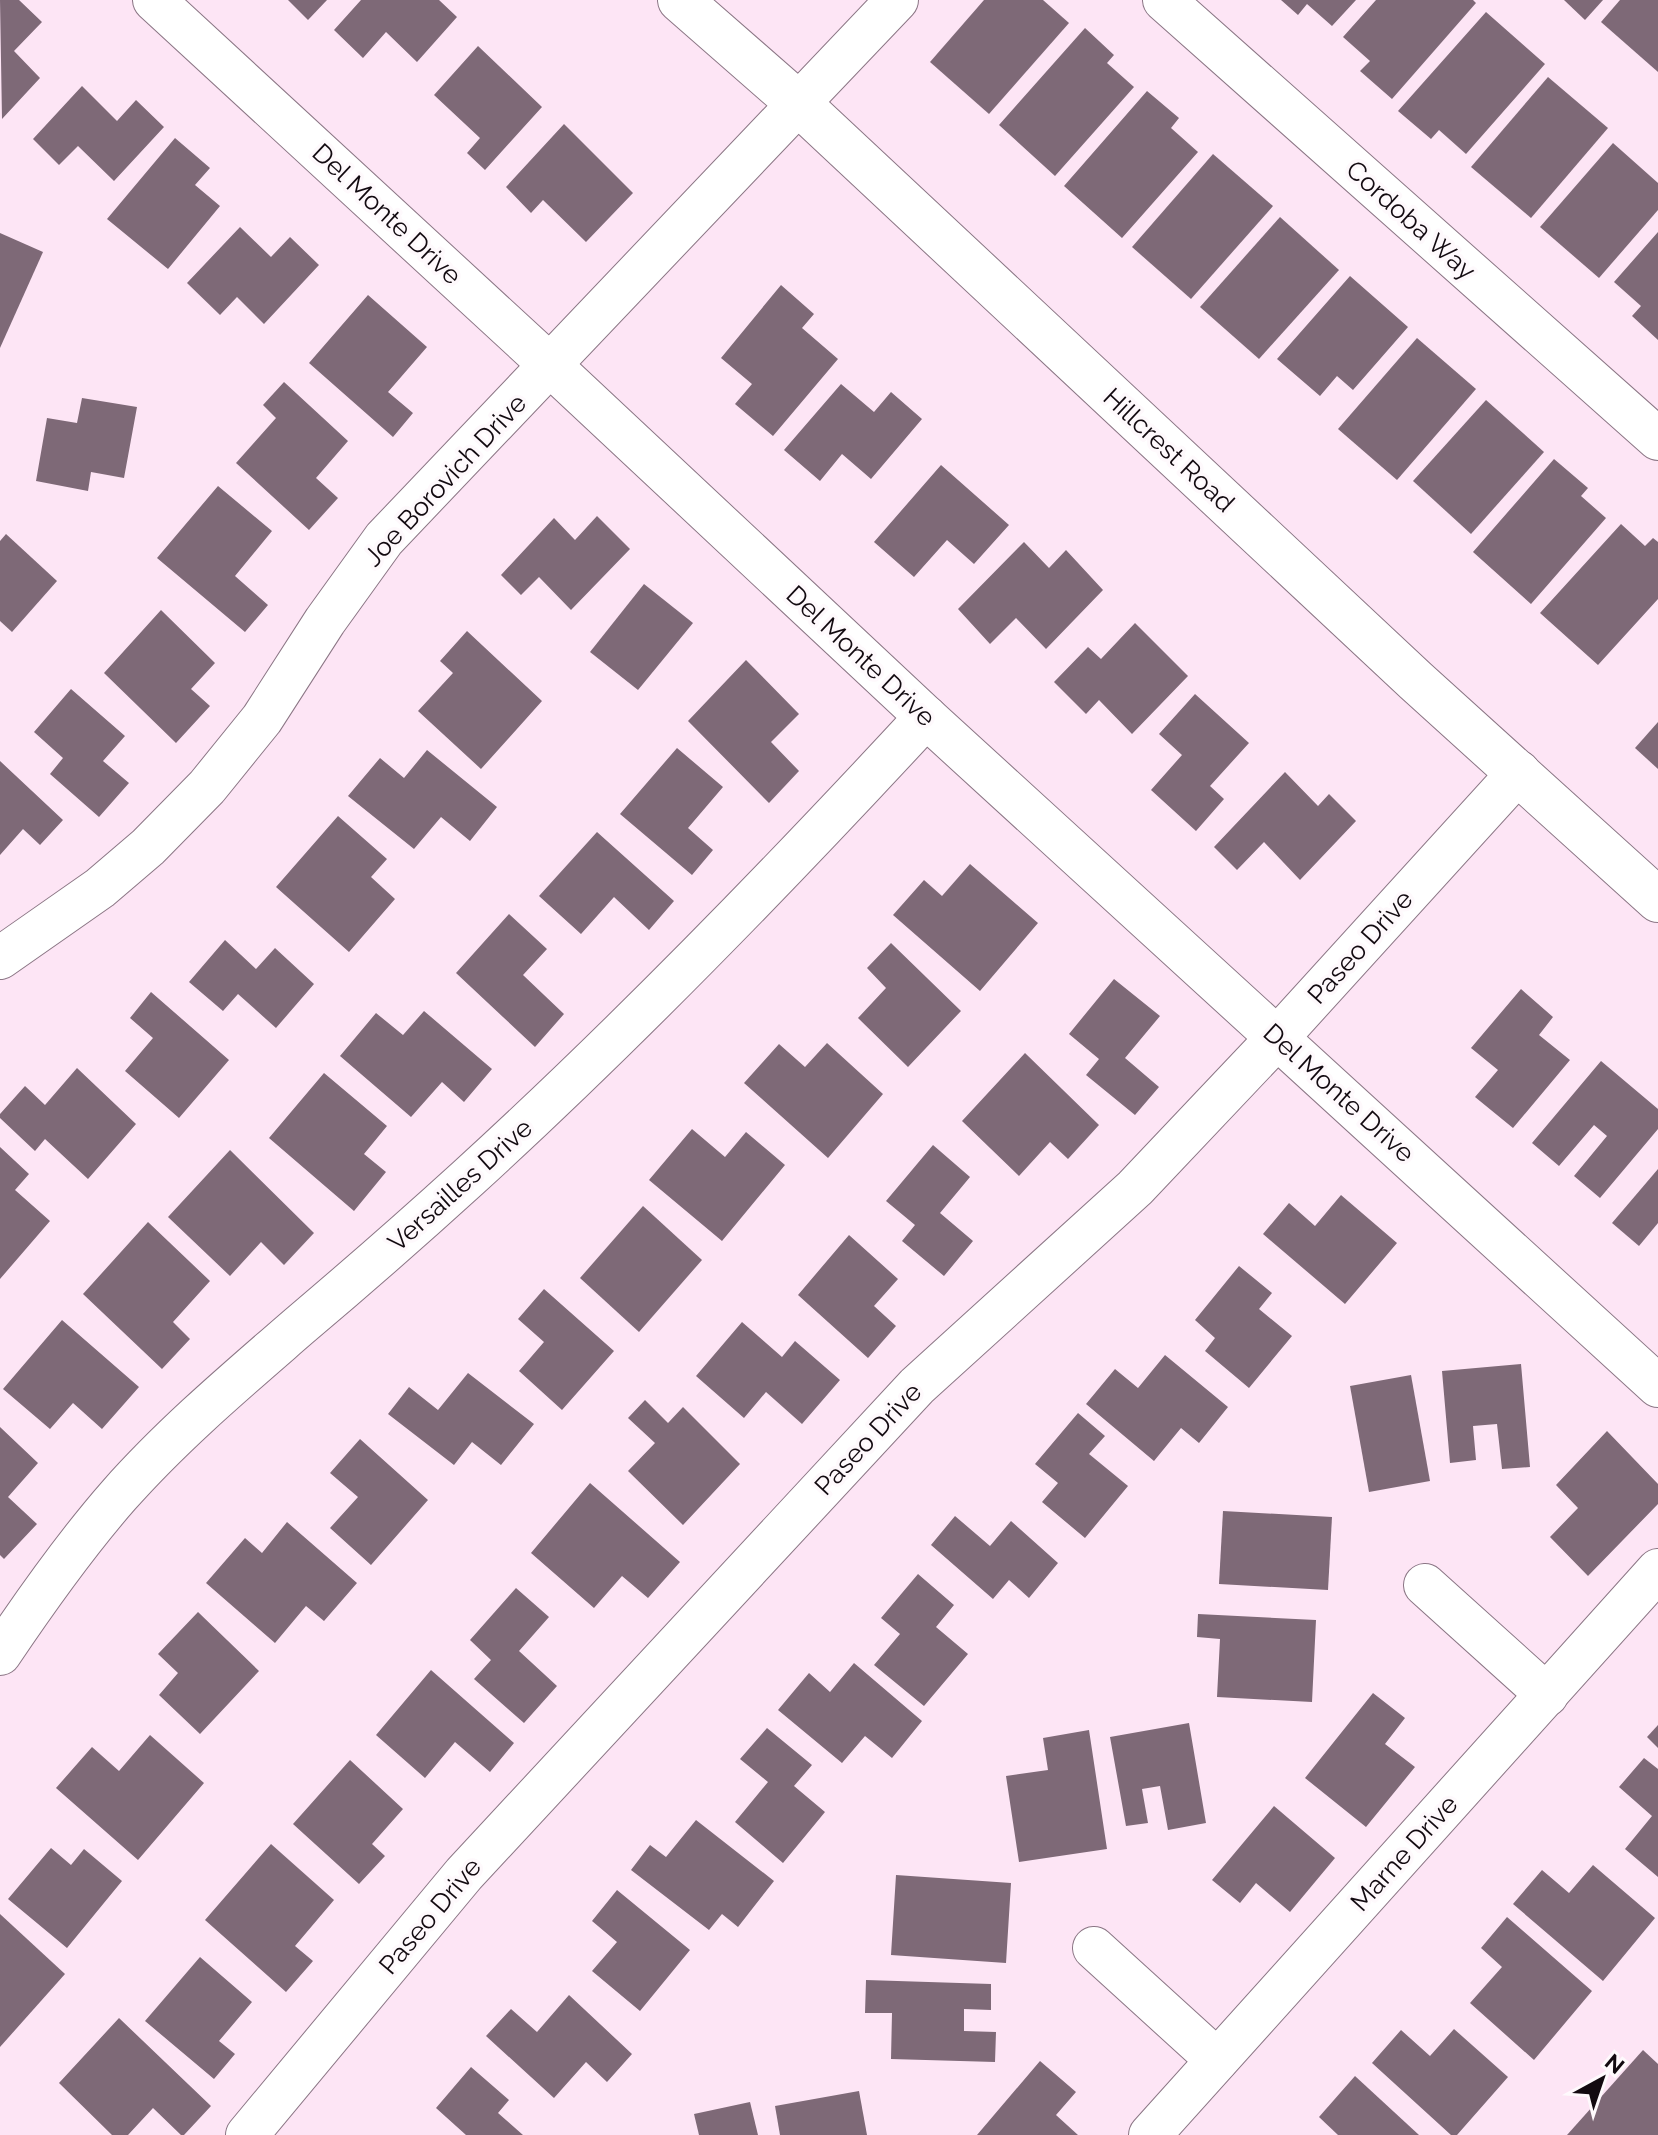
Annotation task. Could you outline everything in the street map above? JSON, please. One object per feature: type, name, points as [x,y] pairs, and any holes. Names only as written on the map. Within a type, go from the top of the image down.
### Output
[{"type":"street","name":"Del Monte Drive","points":[[154,0],[926,717],[1658,1386]]},
{"type":"street","name":"Hillcrest Road","points":[[680,0],[799,104],[1416,681],[1658,900]]},
{"type":"street","name":"Joe Borovich Drive","points":[[0,958],[100,888],[148,847],[207,787],[262,719],[325,621],[384,539],[897,0]]},
{"type":"street","name":"Cordoba Way","points":[[1164,0],[1658,439]]},
{"type":"street","name":"Versailles Drive","points":[[0,1654],[58,1571],[120,1494],[175,1438],[242,1375],[399,1241],[544,1109],[784,870],[926,717]]},
{"type":"street","name":"Paseo Drive","points":[[247,2135],[464,1874],[917,1386],[1135,1188],[1278,1037],[1519,772]]},
{"type":"street","name":"Marne Drive","points":[[1150,2135],[1658,1570]]},
{"type":"street","points":[[1425,1585],[1547,1695]]},
{"type":"street","points":[[1094,1948],[1217,2060]]},
{"type":"building","points":[[0,0],[19,0],[42,22],[14,51],[40,78],[2,119]]},
{"type":"building","points":[[288,0],[327,0],[308,20]]},
{"type":"building","points":[[361,0],[439,0],[457,17],[417,62],[386,32],[363,58],[334,30]]},
{"type":"building","points":[[984,0],[1043,0],[1069,23],[989,114],[930,62]]},
{"type":"building","points":[[1281,0],[1356,0],[1332,26],[1307,4],[1298,15]]},
{"type":"building","points":[[1376,0],[1473,0],[1476,3],[1392,99],[1360,71],[1370,61],[1343,37]]},
{"type":"building","points":[[1564,0],[1603,0],[1585,20]]},
{"type":"building","points":[[1620,0],[1658,0],[1658,72],[1601,22]]},
{"type":"building","points":[[1486,12],[1545,64],[1466,154],[1439,130],[1431,139],[1398,111]]},
{"type":"building","points":[[1085,28],[1114,55],[1107,63],[1134,87],[1055,176],[999,125]]},
{"type":"building","points":[[478,46],[542,107],[485,170],[467,153],[480,138],[434,95]]},
{"type":"building","points":[[1548,77],[1608,128],[1531,218],[1471,167]]},
{"type":"building","points":[[82,86],[117,121],[136,100],[164,127],[114,181],[78,146],[59,165],[33,139]]},
{"type":"building","points":[[1147,91],[1179,118],[1171,128],[1198,152],[1122,238],[1064,186]]},
{"type":"building","points":[[564,124],[633,193],[586,242],[543,200],[531,213],[506,187]]},
{"type":"building","points":[[175,138],[210,168],[195,185],[220,206],[168,269],[107,219]]},
{"type":"building","points":[[1613,143],[1658,183],[1658,210],[1599,278],[1540,227]]},
{"type":"building","points":[[1213,154],[1273,206],[1191,299],[1132,247]]},
{"type":"building","points":[[1280,217],[1339,270],[1259,359],[1200,307]]},
{"type":"building","points":[[240,227],[271,257],[290,237],[319,265],[264,324],[237,297],[220,315],[187,283]]},
{"type":"building","points":[[1658,232],[1658,340],[1632,316],[1641,306],[1614,282]]},
{"type":"building","points":[[0,233],[43,252],[0,348]]},
{"type":"building","points":[[1350,276],[1408,327],[1353,390],[1337,376],[1320,396],[1277,359]]},
{"type":"building","points":[[781,285],[814,314],[802,328],[838,359],[773,436],[735,404],[752,384],[721,358]]},
{"type":"building","points":[[368,295],[427,347],[388,392],[413,413],[393,437],[309,363]]},
{"type":"building","points":[[1417,338],[1476,389],[1397,480],[1338,429]]},
{"type":"building","points":[[284,382],[348,441],[316,478],[338,498],[309,530],[236,463],[276,418],[263,405]]},
{"type":"building","points":[[841,384],[874,412],[891,392],[922,419],[871,479],[842,454],[820,481],[784,450]]},
{"type":"building","points":[[82,398],[137,407],[124,478],[91,472],[88,491],[36,481],[47,418],[77,423]]},
{"type":"building","points":[[1486,400],[1544,452],[1471,534],[1413,481]]},
{"type":"building","points":[[1554,459],[1588,488],[1581,496],[1606,518],[1531,604],[1473,552]]},
{"type":"building","points":[[941,465],[1009,525],[974,564],[947,540],[914,577],[874,542]]},
{"type":"building","points":[[218,486],[272,531],[235,576],[268,605],[245,632],[157,558]]},
{"type":"building","points":[[597,516],[630,549],[571,610],[539,577],[521,595],[501,575],[554,518],[575,540]]},
{"type":"building","points":[[1621,524],[1645,546],[1653,538],[1658,542],[1658,599],[1598,665],[1540,613]]},
{"type":"building","points":[[6,534],[57,581],[12,632],[0,621],[0,541]]},
{"type":"building","points":[[1024,542],[1049,568],[1066,550],[1103,590],[1046,649],[1016,618],[990,644],[958,609]]},
{"type":"building","points":[[644,584],[693,623],[638,690],[590,652]]},
{"type":"building","points":[[161,610],[215,663],[191,689],[210,706],[176,743],[104,673]]},
{"type":"building","points":[[1135,623],[1188,676],[1132,734],[1099,700],[1086,714],[1054,682],[1088,647],[1101,659]]},
{"type":"building","points":[[467,631],[542,701],[481,769],[418,711],[453,673],[440,661]]},
{"type":"building","points":[[746,660],[799,714],[771,742],[799,771],[769,803],[688,721]]},
{"type":"building","points":[[71,689],[125,736],[103,761],[129,783],[99,817],[50,774],[63,758],[34,732]]},
{"type":"building","points":[[1195,694],[1249,743],[1210,786],[1224,799],[1196,831],[1151,790],[1182,755],[1159,734]]},
{"type":"building","points":[[1658,722],[1658,769],[1635,748]]},
{"type":"building","points":[[677,748],[723,787],[688,828],[713,850],[692,875],[620,814]]},
{"type":"building","points":[[427,750],[497,807],[470,841],[441,817],[414,849],[348,796],[380,758],[404,778]]},
{"type":"building","points":[[0,761],[63,820],[40,845],[23,829],[0,855]]},
{"type":"building","points":[[1285,772],[1318,806],[1329,794],[1356,821],[1300,880],[1264,842],[1237,870],[1214,847]]},
{"type":"building","points":[[338,816],[387,859],[371,877],[395,899],[349,952],[276,887]]},
{"type":"building","points":[[597,832],[674,901],[649,930],[614,897],[581,934],[539,896]]},
{"type":"building","points":[[970,864],[1038,923],[980,991],[893,915],[924,880],[942,896]]},
{"type":"building","points":[[509,914],[547,949],[523,975],[564,1014],[535,1047],[456,973]]},
{"type":"building","points":[[225,940],[256,969],[275,948],[314,984],[276,1028],[238,994],[223,1011],[189,982]]},
{"type":"building","points":[[891,943],[961,1011],[908,1067],[858,1018],[886,988],[867,968]]},
{"type":"building","points":[[1114,979],[1160,1016],[1125,1058],[1159,1087],[1135,1115],[1086,1075],[1099,1059],[1069,1034]]},
{"type":"building","points":[[1521,989],[1553,1017],[1539,1035],[1570,1060],[1513,1128],[1475,1097],[1498,1070],[1471,1048]]},
{"type":"building","points":[[151,992],[229,1060],[179,1118],[125,1071],[153,1038],[130,1018]]},
{"type":"building","points":[[424,1011],[492,1069],[464,1102],[442,1082],[411,1117],[340,1056],[376,1013],[403,1035]]},
{"type":"building","points":[[827,1043],[883,1094],[828,1158],[744,1083],[779,1044],[805,1067]]},
{"type":"building","points":[[1025,1053],[1099,1125],[1068,1159],[1050,1142],[1019,1176],[962,1121]]},
{"type":"building","points":[[1601,1061],[1658,1109],[1658,1129],[1600,1198],[1574,1176],[1607,1136],[1594,1125],[1559,1166],[1532,1143]]},
{"type":"building","points":[[77,1068],[136,1124],[88,1179],[45,1139],[35,1151],[0,1118],[0,1114],[25,1086],[45,1105]]},
{"type":"building","points":[[324,1073],[387,1126],[364,1154],[386,1172],[354,1211],[269,1138]]},
{"type":"building","points":[[692,1129],[725,1157],[746,1132],[785,1165],[722,1241],[649,1180]]},
{"type":"building","points":[[933,1145],[970,1177],[940,1213],[973,1241],[944,1276],[902,1241],[915,1225],[886,1201]]},
{"type":"building","points":[[0,1147],[29,1174],[15,1190],[50,1221],[0,1279]]},
{"type":"building","points":[[230,1150],[314,1233],[284,1265],[261,1242],[230,1276],[168,1217]]},
{"type":"building","points":[[1658,1169],[1658,1223],[1639,1246],[1612,1223]]},
{"type":"building","points":[[1341,1195],[1397,1243],[1345,1304],[1263,1234],[1289,1203],[1315,1226]]},
{"type":"building","points":[[643,1206],[702,1260],[639,1332],[580,1278]]},
{"type":"building","points":[[148,1222],[210,1281],[173,1322],[190,1339],[162,1369],[83,1294]]},
{"type":"building","points":[[849,1235],[898,1279],[874,1306],[896,1326],[868,1358],[798,1295]]},
{"type":"building","points":[[1239,1266],[1272,1293],[1259,1309],[1292,1336],[1249,1388],[1205,1351],[1215,1338],[1195,1320]]},
{"type":"building","points":[[544,1289],[614,1351],[562,1410],[519,1371],[544,1342],[518,1319]]},
{"type":"building","points":[[62,1320],[139,1387],[102,1429],[73,1403],[50,1429],[3,1389]]},
{"type":"building","points":[[742,1322],[782,1357],[795,1341],[840,1380],[802,1424],[766,1392],[744,1418],[696,1376]]},
{"type":"building","points":[[1165,1355],[1228,1407],[1199,1443],[1181,1428],[1154,1461],[1086,1404],[1115,1369],[1138,1388]]},
{"type":"building","points":[[1521,1364],[1530,1467],[1502,1469],[1497,1424],[1473,1426],[1476,1460],[1450,1463],[1442,1371]]},
{"type":"building","points":[[468,1373],[534,1424],[501,1465],[472,1442],[454,1465],[388,1414],[409,1387],[438,1410]]},
{"type":"building","points":[[1411,1375],[1430,1481],[1369,1492],[1350,1386]]},
{"type":"building","points":[[645,1400],[668,1423],[683,1407],[740,1464],[683,1525],[628,1471],[655,1443],[628,1418]]},
{"type":"building","points":[[1078,1413],[1105,1436],[1089,1454],[1128,1486],[1085,1538],[1042,1502],[1058,1483],[1035,1464]]},
{"type":"building","points":[[0,1427],[38,1463],[8,1497],[37,1524],[4,1559],[0,1555]]},
{"type":"building","points":[[1607,1431],[1658,1484],[1658,1504],[1588,1576],[1550,1537],[1578,1508],[1556,1485]]},
{"type":"building","points":[[360,1439],[428,1500],[371,1565],[330,1528],[358,1497],[330,1473]]},
{"type":"building","points":[[590,1483],[680,1562],[648,1598],[622,1576],[594,1608],[531,1553]]},
{"type":"building","points":[[1223,1511],[1332,1517],[1328,1590],[1219,1584]]},
{"type":"building","points":[[955,1516],[990,1546],[1011,1521],[1058,1563],[1029,1598],[1009,1580],[993,1599],[931,1545]]},
{"type":"building","points":[[287,1522],[357,1583],[324,1621],[306,1606],[275,1643],[206,1583],[245,1538],[262,1553]]},
{"type":"building","points":[[918,1574],[954,1605],[936,1627],[968,1654],[924,1706],[874,1665],[900,1634],[881,1618]]},
{"type":"building","points":[[516,1588],[549,1617],[519,1651],[557,1686],[524,1723],[474,1679],[491,1660],[470,1640]]},
{"type":"building","points":[[198,1612],[259,1671],[200,1734],[159,1695],[178,1673],[158,1654]]},
{"type":"building","points":[[1198,1614],[1316,1620],[1312,1702],[1217,1697],[1220,1639],[1197,1637]]},
{"type":"building","points":[[854,1663],[922,1721],[892,1758],[865,1736],[842,1763],[778,1710],[809,1673],[830,1692]]},
{"type":"building","points":[[431,1670],[514,1743],[490,1772],[455,1742],[425,1778],[376,1735]]},
{"type":"building","points":[[1373,1693],[1405,1718],[1385,1744],[1415,1767],[1366,1827],[1305,1778]]},
{"type":"building","points":[[1189,1723],[1206,1823],[1168,1830],[1160,1786],[1142,1789],[1148,1823],[1126,1826],[1110,1737]]},
{"type":"building","points":[[1658,1725],[1658,1748],[1647,1737]]},
{"type":"building","points":[[767,1728],[812,1765],[794,1786],[825,1812],[783,1863],[735,1822],[768,1782],[740,1759]]},
{"type":"building","points":[[1089,1730],[1107,1849],[1019,1862],[1006,1776],[1048,1770],[1043,1738]]},
{"type":"building","points":[[150,1735],[204,1783],[138,1860],[56,1788],[92,1747],[119,1771]]},
{"type":"building","points":[[1644,1758],[1658,1769],[1658,1877],[1625,1849],[1652,1816],[1619,1787]]},
{"type":"building","points":[[350,1760],[403,1809],[372,1844],[385,1856],[359,1884],[293,1824]]},
{"type":"building","points":[[1274,1806],[1335,1858],[1290,1912],[1256,1883],[1240,1903],[1212,1880]]},
{"type":"building","points":[[696,1820],[774,1881],[738,1927],[722,1914],[709,1930],[631,1870],[650,1845],[666,1857]]},
{"type":"building","points":[[271,1844],[334,1900],[295,1946],[313,1961],[286,1992],[205,1920]]},
{"type":"building","points":[[51,1848],[71,1865],[84,1849],[122,1881],[67,1948],[8,1899]]},
{"type":"building","points":[[1593,1865],[1655,1918],[1603,1981],[1513,1904],[1542,1870],[1569,1893]]},
{"type":"building","points":[[896,1875],[1011,1883],[1006,1963],[891,1955]]},
{"type":"building","points":[[617,1890],[690,1950],[640,2011],[592,1971],[617,1942],[592,1921]]},
{"type":"building","points":[[0,1914],[65,1974],[0,2047]]},
{"type":"building","points":[[1507,1917],[1592,1991],[1534,2060],[1470,2003],[1502,1967],[1481,1948]]},
{"type":"building","points":[[200,1957],[252,2002],[219,2041],[235,2054],[214,2079],[145,2021]]},
{"type":"building","points":[[866,1980],[991,1984],[991,2010],[964,2009],[964,2031],[996,2032],[995,2062],[891,2059],[892,2013],[865,2013]]},
{"type":"building","points":[[569,1995],[632,2054],[607,2082],[586,2062],[554,2098],[486,2036],[511,2009],[537,2032]]},
{"type":"building","points":[[119,2018],[211,2106],[184,2135],[153,2108],[128,2135],[112,2135],[59,2083]]},
{"type":"building","points":[[1454,2029],[1508,2077],[1457,2135],[1451,2135],[1372,2063],[1401,2030],[1430,2056]]},
{"type":"building","points":[[1643,2050],[1658,2064],[1658,2135],[1567,2135]]},
{"type":"building","points":[[1040,2061],[1076,2092],[1056,2115],[1078,2135],[977,2135]]},
{"type":"building","points":[[471,2067],[509,2100],[498,2113],[523,2135],[466,2135],[436,2108]]},
{"type":"building","points":[[1355,2076],[1419,2135],[1338,2135],[1319,2117]]},
{"type":"building","points":[[859,2091],[867,2135],[780,2135],[775,2106]]},
{"type":"building","points":[[750,2102],[758,2135],[699,2135],[694,2114]]}]
